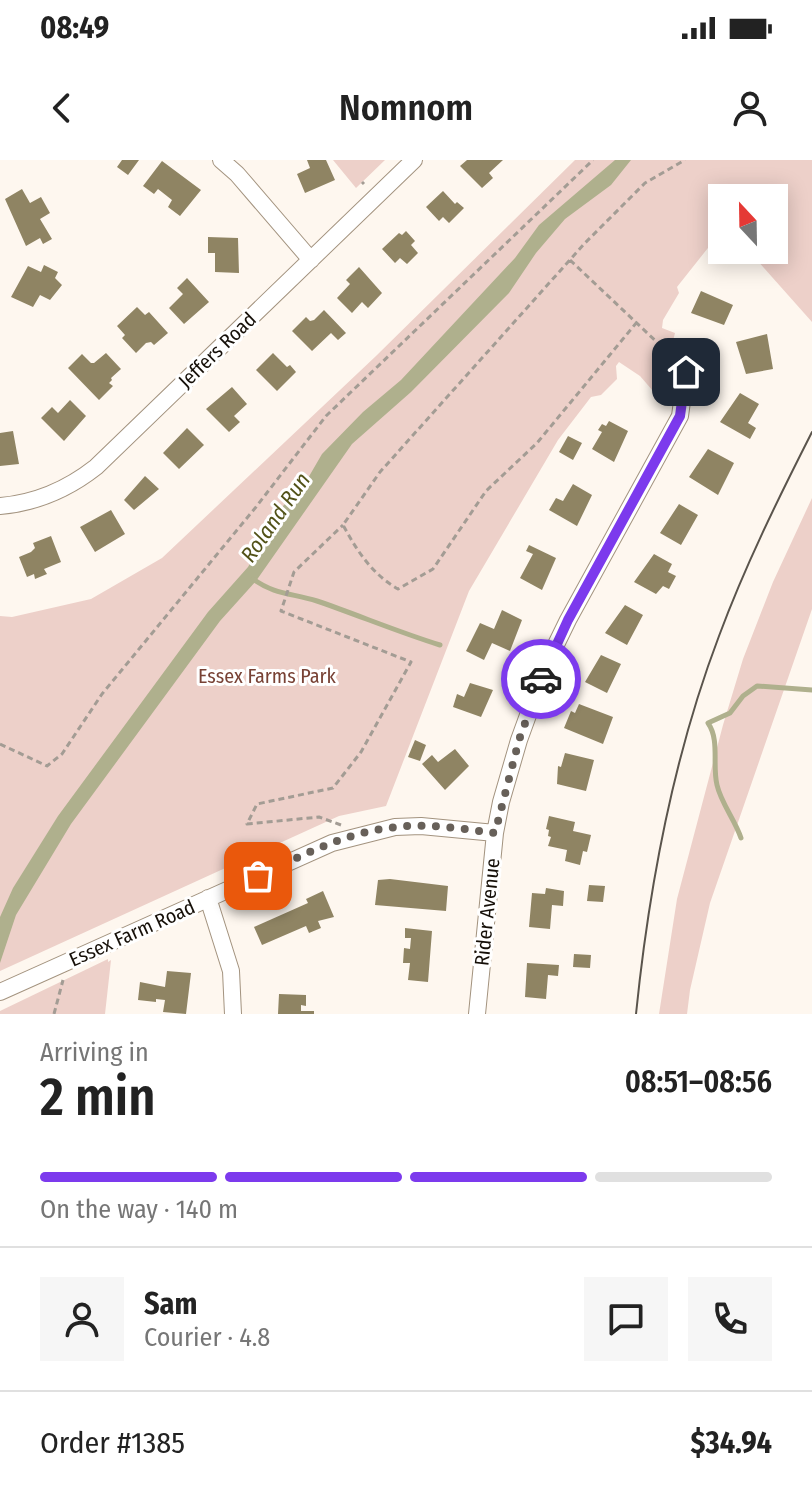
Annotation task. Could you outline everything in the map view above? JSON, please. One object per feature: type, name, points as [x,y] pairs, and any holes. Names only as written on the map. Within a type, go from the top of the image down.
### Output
[{"type":"street","points":[[221,160],[237,174],[311,260]]},
{"type":"street","name":"Jeffers Road","points":[[0,506],[22,503],[60,491],[96,467],[414,160]]},
{"type":"street","name":"Rider Avenue","points":[[477,1014],[495,833],[519,740],[547,663],[680,416],[686,372]]},
{"type":"street","name":"Essex Farm Road","points":[[0,992],[332,843],[395,827],[421,826],[495,833]]},
{"type":"street","points":[[208,898],[229,962],[233,1014]]},
{"type":"path","points":[[0,744],[47,766],[62,754],[102,694],[256,507],[326,416],[593,160]]},
{"type":"path","points":[[358,835],[319,817],[247,824],[257,804],[333,788],[361,752],[411,662],[281,611],[294,572],[343,525],[380,472],[570,260],[645,183],[685,160]]},
{"type":"path","points":[[570,260],[661,346]]},
{"type":"path","points":[[343,525],[358,554],[386,582],[398,589],[433,569],[486,491],[537,443],[637,322]]},
{"type":"path","points":[[54,1014],[64,977],[60,965]]},
{"type":"green space","points":[[333,160],[385,160],[356,188]]},
{"type":"green space","name":"Essex Farms Park","points":[[575,160],[812,160],[812,322],[760,264],[788,264],[788,184],[708,184],[708,248],[677,287],[679,293],[663,320],[662,328],[675,333],[672,345],[660,357],[658,381],[653,391],[640,376],[619,362],[616,366],[617,379],[601,395],[591,397],[558,440],[469,591],[386,806],[339,816],[0,971],[0,616],[12,617],[91,599],[162,558],[376,356]]},
{"type":"green space","points":[[812,498],[812,609],[710,903],[687,1014],[659,1014],[677,899],[723,725],[743,659],[773,582]]},
{"type":"green space","points":[[108,959],[108,962],[111,960],[105,1014],[0,1014],[0,1011]]},
{"type":"shaded area","name":"Roland Run","points":[[615,160],[631,160],[611,185],[565,219],[536,253],[509,293],[411,392],[352,444],[256,581],[220,621],[71,824],[16,915],[0,963],[0,917],[13,888],[58,816],[208,612],[248,567],[283,506],[304,485],[322,454],[363,412],[401,380],[515,258],[539,225]]},
{"type":"building","points":[[122,160],[139,160],[128,175],[117,167]]},
{"type":"building","points":[[307,160],[326,160],[335,180],[305,193],[297,174],[310,168]]},
{"type":"building","points":[[467,160],[503,160],[489,173],[493,178],[482,188],[460,166]]},
{"type":"building","points":[[162,161],[201,190],[180,216],[168,207],[172,200],[158,189],[154,194],[143,186]]},
{"type":"building","points":[[22,189],[30,203],[41,197],[50,213],[40,219],[52,239],[43,244],[40,238],[26,246],[5,199]]},
{"type":"building","points":[[443,191],[455,204],[457,202],[464,208],[449,223],[443,217],[439,221],[426,207]]},
{"type":"building","points":[[406,231],[415,241],[411,245],[418,253],[407,264],[400,258],[395,263],[382,249],[399,233],[402,235]]},
{"type":"building","points":[[208,237],[238,238],[239,273],[215,272],[215,253],[208,253]]},
{"type":"building","points":[[44,265],[58,272],[55,278],[62,285],[50,300],[40,295],[33,307],[11,297],[28,266],[41,272]]},
{"type":"building","points":[[359,267],[382,293],[368,308],[362,302],[352,313],[337,298],[350,284],[346,280]]},
{"type":"building","points":[[187,278],[209,302],[184,324],[169,308],[183,294],[177,288]]},
{"type":"building","points":[[701,291],[733,305],[724,325],[691,313]]},
{"type":"building","points":[[137,307],[145,315],[149,312],[168,333],[154,345],[146,343],[136,353],[122,338],[125,335],[117,326]]},
{"type":"building","points":[[324,310],[346,333],[338,340],[331,333],[312,351],[292,331],[306,317],[314,320]]},
{"type":"building","points":[[767,334],[773,369],[746,374],[736,342]]},
{"type":"building","points":[[106,353],[121,369],[111,378],[109,383],[113,386],[99,400],[68,368],[82,354],[94,363]]},
{"type":"building","points":[[273,353],[296,372],[277,391],[256,370]]},
{"type":"building","points":[[232,387],[247,404],[234,416],[240,422],[229,432],[206,409]]},
{"type":"building","points":[[740,393],[759,404],[748,423],[756,428],[750,439],[720,422]]},
{"type":"building","points":[[70,400],[86,416],[64,441],[41,418],[52,407],[58,413]]},
{"type":"building","points":[[609,421],[628,431],[614,462],[592,449],[602,432],[598,430]]},
{"type":"building","points":[[187,428],[204,445],[179,469],[163,453]]},
{"type":"building","points":[[13,431],[19,464],[0,466],[0,433]]},
{"type":"building","points":[[568,436],[582,443],[573,460],[559,452]]},
{"type":"building","points":[[708,449],[734,463],[718,495],[689,477]]},
{"type":"building","points":[[145,476],[159,489],[134,510],[124,500]]},
{"type":"building","points":[[573,484],[592,495],[577,526],[549,510],[556,498],[563,501]]},
{"type":"building","points":[[679,504],[698,515],[681,545],[660,533]]},
{"type":"building","points":[[111,510],[125,534],[95,552],[80,527]]},
{"type":"building","points":[[51,536],[61,562],[44,569],[47,574],[35,579],[34,574],[27,577],[19,557],[35,548],[33,543]]},
{"type":"building","points":[[529,545],[556,558],[542,590],[520,578],[533,554],[526,551]]},
{"type":"building","points":[[654,554],[672,564],[668,572],[676,576],[669,589],[663,586],[656,594],[634,582]]},
{"type":"building","points":[[625,605],[643,615],[627,645],[605,633]]},
{"type":"building","points":[[502,610],[522,620],[510,651],[492,643],[484,660],[466,651],[480,623],[494,629]]},
{"type":"building","points":[[601,655],[621,664],[607,693],[585,682]]},
{"type":"building","points":[[470,683],[493,690],[481,717],[453,707],[457,694],[464,697]]},
{"type":"building","points":[[579,704],[613,717],[603,744],[564,728],[571,711],[575,713]]},
{"type":"building","points":[[415,740],[426,745],[420,761],[408,757]]},
{"type":"building","points":[[455,749],[469,766],[445,790],[422,764],[432,755],[438,762]]},
{"type":"building","points":[[565,753],[594,760],[586,791],[557,784],[558,766],[561,767]]},
{"type":"building","points":[[549,816],[575,822],[573,831],[591,835],[580,865],[565,861],[567,850],[548,846],[551,837],[546,829]]},
{"type":"building","points":[[378,880],[448,886],[446,911],[375,905]]},
{"type":"building","points":[[589,885],[605,886],[603,902],[587,901]]},
{"type":"building","points":[[546,888],[564,891],[563,906],[552,905],[550,929],[529,927],[532,893],[545,894]]},
{"type":"building","points":[[323,891],[334,917],[318,921],[321,928],[309,933],[306,926],[262,945],[254,927],[308,903],[306,899]]},
{"type":"building","points":[[405,928],[432,931],[428,982],[408,980],[410,963],[403,963],[404,948],[410,949],[411,938],[405,938]]},
{"type":"building","points":[[574,954],[591,955],[590,968],[573,967]]},
{"type":"building","points":[[527,963],[559,965],[558,976],[548,975],[546,999],[525,997]]},
{"type":"building","points":[[167,971],[191,973],[186,1014],[163,1012],[165,1000],[138,1000],[140,982],[165,987]]},
{"type":"building","points":[[279,994],[306,995],[306,1006],[301,1005],[301,1011],[314,1011],[314,1014],[278,1014]]},
{"type":"waterway","points":[[253,579],[276,591],[317,601],[440,645]]},
{"type":"waterway","points":[[741,838],[717,785],[714,737],[708,723],[730,713],[743,696],[757,686],[812,690]]},
{"type":"tram line","points":[[636,1014],[656,870],[688,728],[740,584],[812,432]]},
{"type":"way so far","points":[[258,876],[332,843],[395,827],[421,826],[495,833],[519,740],[541,679]]},
{"type":"route","points":[[541,679],[568,620],[680,416],[686,372]]}]
